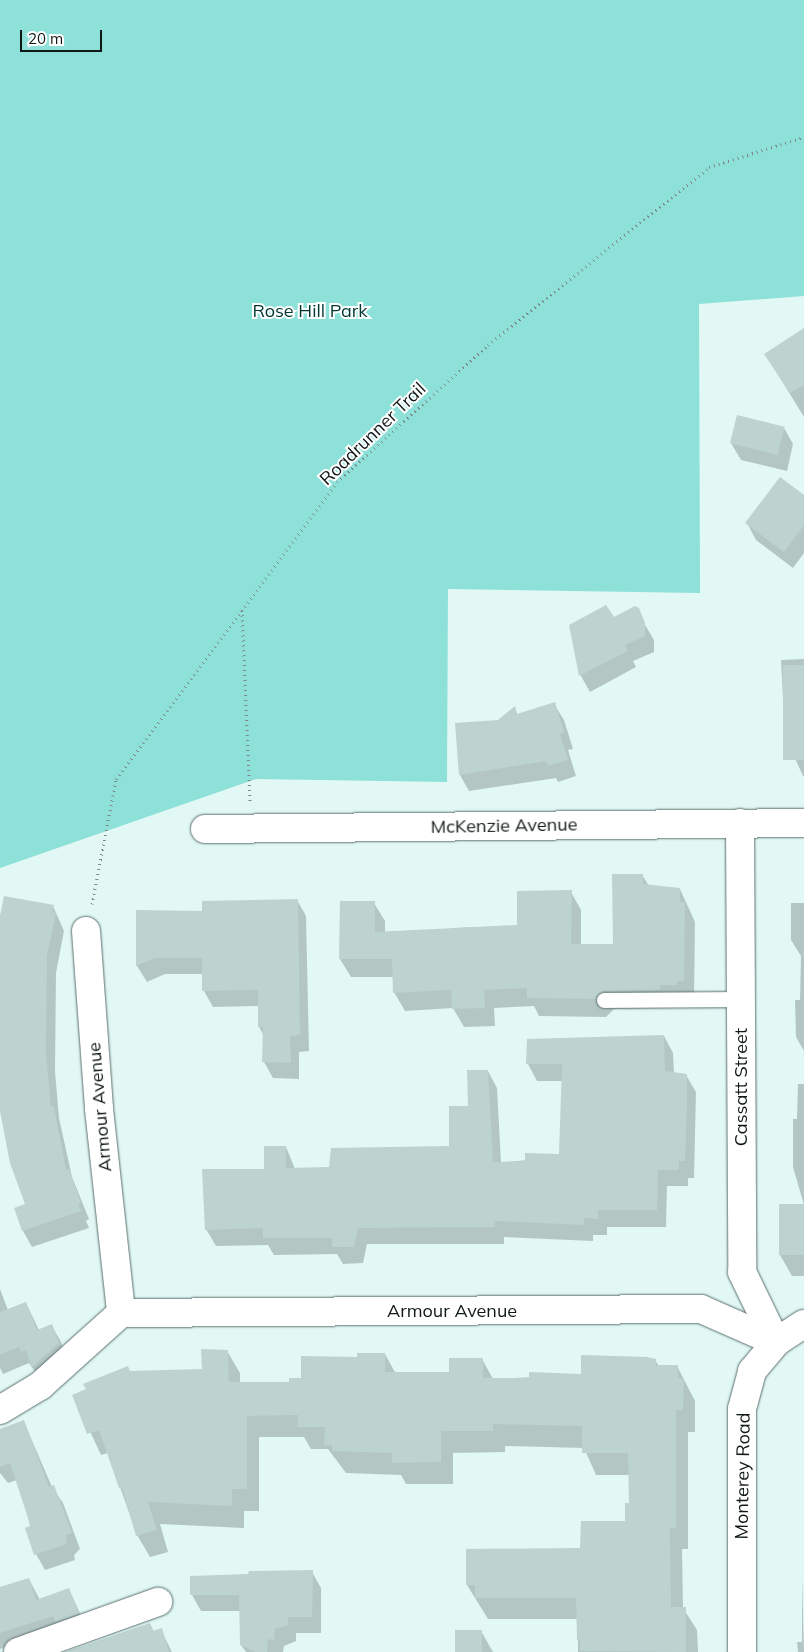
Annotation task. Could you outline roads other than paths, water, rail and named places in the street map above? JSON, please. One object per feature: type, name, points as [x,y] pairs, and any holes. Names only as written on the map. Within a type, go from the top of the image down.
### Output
[{"type":"street","name":"Cassatt Street","points":[[740,823],[742,1272],[776,1342]]},
{"type":"street","name":"McKenzie Avenue","points":[[205,829],[804,823]]},
{"type":"street","name":"Armour Avenue","points":[[86,932],[99,1108],[121,1313],[701,1310],[776,1342]]},
{"type":"street","points":[[0,1410],[40,1386],[121,1313]]},
{"type":"street","name":"Monterey Road","points":[[742,1652],[742,1409],[752,1371],[776,1342],[804,1324]]},
{"type":"street","points":[[18,1652],[158,1602]]},
{"type":"lane","points":[[604,1000],[740,999]]},
{"type":"park label","name":"Rose Hill Park","points":[[310,311]]}]
